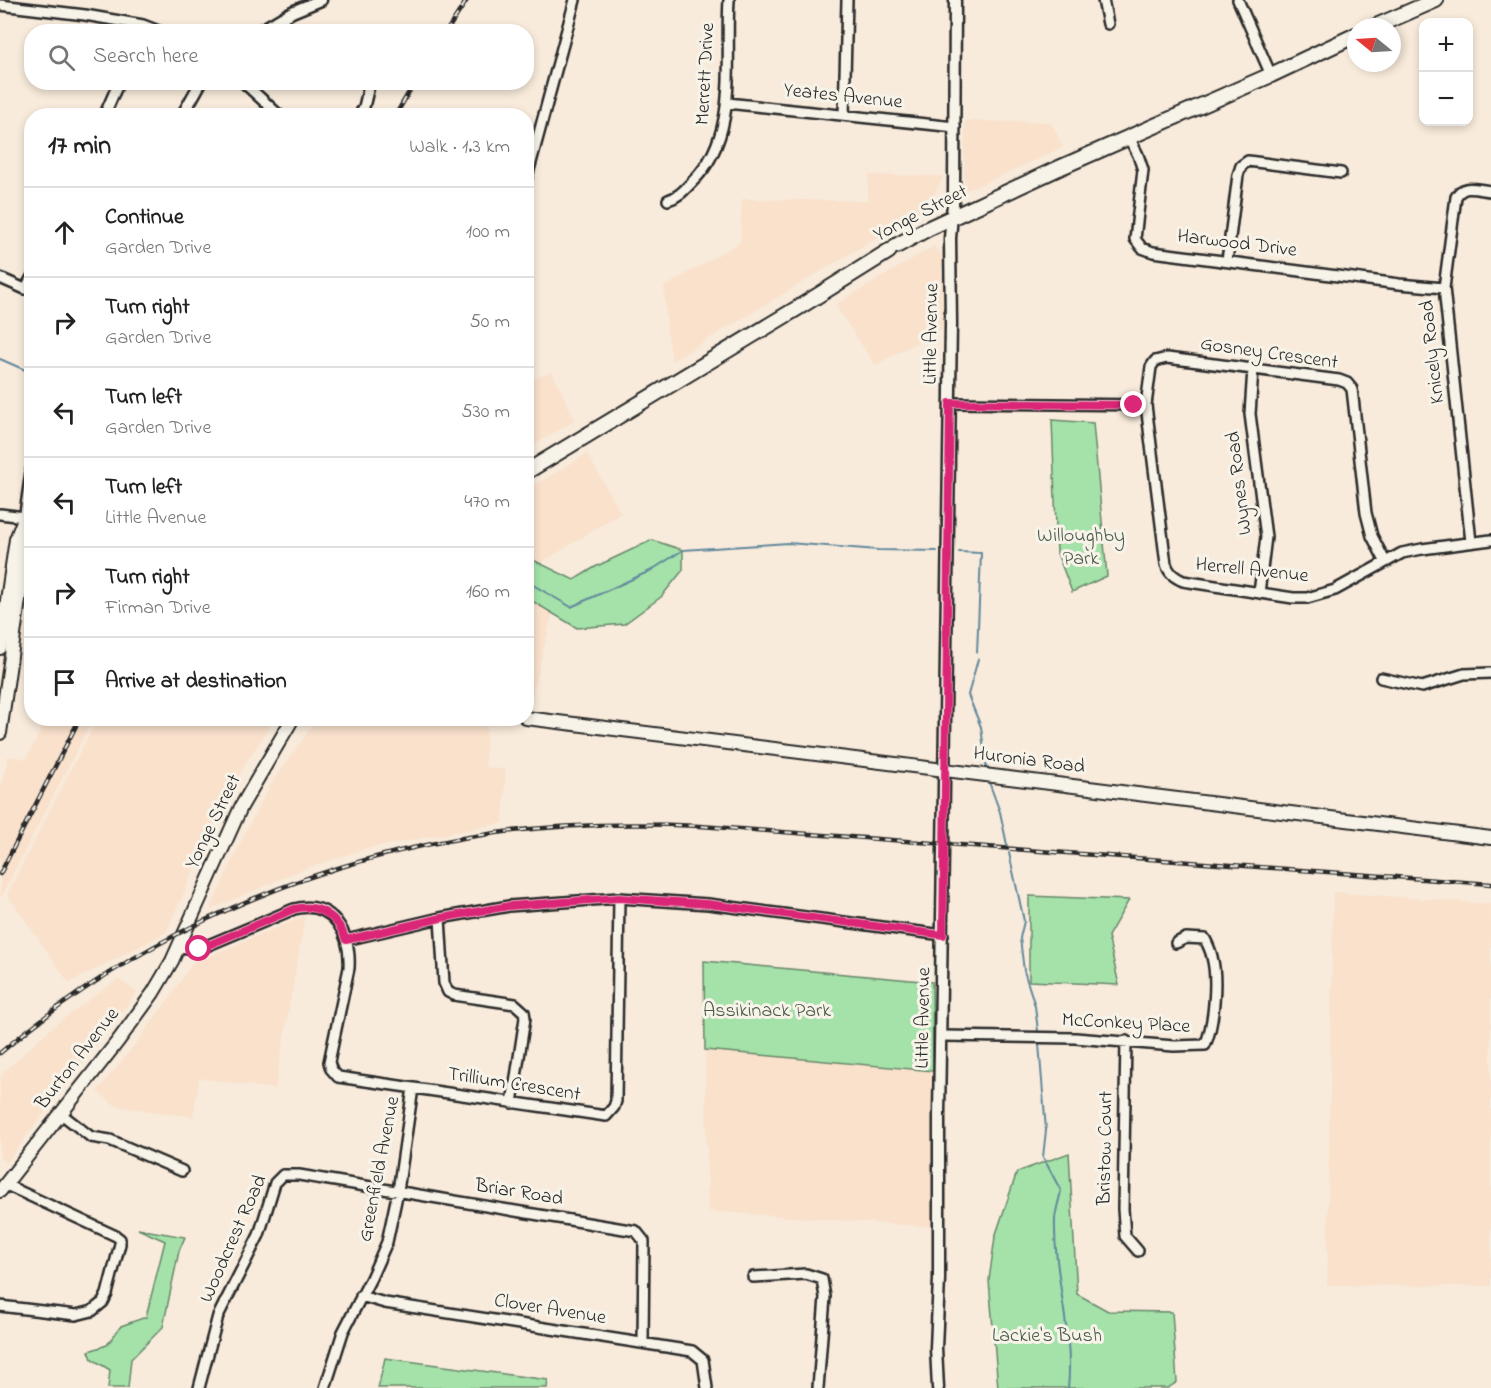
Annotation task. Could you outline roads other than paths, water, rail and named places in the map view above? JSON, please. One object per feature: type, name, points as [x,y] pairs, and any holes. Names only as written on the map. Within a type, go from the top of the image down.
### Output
[{"type":"main road","points":[[1395,18],[1436,0]]},
{"type":"main road","name":"Yonge Street","points":[[534,467],[893,249],[952,218],[1347,39]]},
{"type":"main road","points":[[0,648],[16,539],[24,525]]},
{"type":"main road","points":[[0,733],[24,565]]},
{"type":"main road","name":"Huronia Road","points":[[534,719],[1491,838]]},
{"type":"main road","name":"Yonge Street","points":[[178,947],[241,807],[288,726]]},
{"type":"main road","name":"Burton Avenue","points":[[2,1188],[118,1041],[153,993],[178,947]]},
{"type":"street","points":[[272,24],[292,12],[321,0]]},
{"type":"street","points":[[534,151],[575,0]]},
{"type":"street","name":"Merrett Drive","points":[[668,200],[676,198],[713,157],[724,127],[729,0]]},
{"type":"street","points":[[844,115],[847,0]]},
{"type":"street","name":"Little Avenue","points":[[938,1388],[936,1348],[939,1279],[939,1114],[942,1036],[955,0]]},
{"type":"street","points":[[1103,0],[1108,24]]},
{"type":"street","points":[[1238,0],[1271,75]]},
{"type":"street","points":[[0,5],[85,15],[124,24]]},
{"type":"street","points":[[108,108],[115,90]]},
{"type":"street","points":[[186,108],[197,90]]},
{"type":"street","points":[[252,90],[271,108]]},
{"type":"street","points":[[363,108],[368,90]]},
{"type":"street","name":"Yeates Avenue","points":[[726,103],[955,127]]},
{"type":"street","name":"Harwood Drive","points":[[1129,137],[1143,170],[1135,239],[1138,245],[1153,252],[1444,288]]},
{"type":"street","points":[[1227,261],[1238,175],[1243,164],[1248,161],[1341,173]]},
{"type":"street","name":"Knicely Road","points":[[1472,542],[1444,288],[1456,197],[1464,188],[1491,191]]},
{"type":"street","points":[[0,279],[24,289]]},
{"type":"street","name":"Gosney Crescent","points":[[1146,405],[1151,367],[1155,361],[1160,359],[1340,380],[1350,385],[1366,513],[1372,536],[1385,561]]},
{"type":"street","name":"Wynes Road","points":[[1253,369],[1250,414],[1266,537],[1259,593]]},
{"type":"street","points":[[950,403],[1146,405]]},
{"type":"street","name":"Herrell Avenue","points":[[1146,405],[1168,570],[1175,578],[1293,598],[1319,596],[1335,590],[1385,561],[1413,550],[1491,540]]},
{"type":"street","points":[[0,514],[24,517]]},
{"type":"street","points":[[1381,678],[1422,687],[1464,674],[1491,673]]},
{"type":"street","points":[[178,947],[199,949],[304,906],[315,907],[328,914],[340,927],[346,940],[441,918],[526,904],[619,898],[708,904],[943,935]]},
{"type":"street","name":"Trillium Crescent","points":[[346,940],[349,968],[329,1062],[331,1069],[338,1077],[600,1117],[606,1116],[614,1107],[619,898]]},
{"type":"street","points":[[441,918],[444,982],[448,992],[454,995],[515,1004],[524,1012],[513,1103]]},
{"type":"street","name":"McConkey Place","points":[[942,1036],[1126,1041],[1174,1046],[1205,1045],[1212,1030],[1213,958],[1206,939],[1186,938],[1176,943]]},
{"type":"street","name":"Bristow Court","points":[[1126,1041],[1123,1209],[1125,1236],[1138,1251]]},
{"type":"street","name":"Greenfield Avenue","points":[[325,1388],[343,1332],[387,1242],[398,1191],[413,1088]]},
{"type":"street","points":[[60,1113],[92,1137],[110,1140],[182,1171]]},
{"type":"street","name":"Briar Road","points":[[283,1175],[299,1175],[636,1231],[644,1241],[643,1342]]},
{"type":"street","name":"Woodcrest Road","points":[[199,1388],[218,1316],[259,1235],[274,1183],[283,1175]]},
{"type":"street","points":[[0,1306],[76,1315],[92,1311],[103,1302],[107,1294],[120,1244],[120,1239],[116,1236],[2,1188]]},
{"type":"street","points":[[753,1277],[806,1274],[822,1279],[825,1297],[818,1388]]},
{"type":"street","name":"Clover Avenue","points":[[362,1296],[385,1304],[692,1351],[703,1360],[706,1388]]},
{"type":"waterway","points":[[0,359],[24,370]]},
{"type":"waterway","points":[[534,586],[571,607],[650,571],[683,550],[788,543],[878,550],[937,551]]},
{"type":"waterway","points":[[959,552],[981,553],[977,653]]},
{"type":"waterway","points":[[978,659],[968,695],[981,727],[987,772]]},
{"type":"waterway","points":[[989,782],[1000,812],[1007,845]]},
{"type":"waterway","points":[[1009,853],[1024,921],[1020,938],[1024,971],[1035,1006],[1038,1031]]},
{"type":"waterway","points":[[1039,1044],[1046,1130],[1043,1157],[1061,1191],[1055,1218],[1055,1239],[1068,1346],[1068,1388]]},
{"type":"railway","points":[[451,24],[467,0]]},
{"type":"railway","points":[[400,108],[410,90]]},
{"type":"railway","points":[[0,874],[76,726]]},
{"type":"railway","points":[[0,1053],[54,1011],[110,972],[170,938],[232,908],[296,882],[362,861],[429,845],[522,830],[598,825],[700,826],[1491,884]]},
{"type":"park label","name":"Willoughby Park","points":[[1081,548]]},
{"type":"park label","name":"Assikinack Park","points":[[767,1011]]},
{"type":"park label","name":"Lackie's Bush","points":[[1047,1336]]}]
